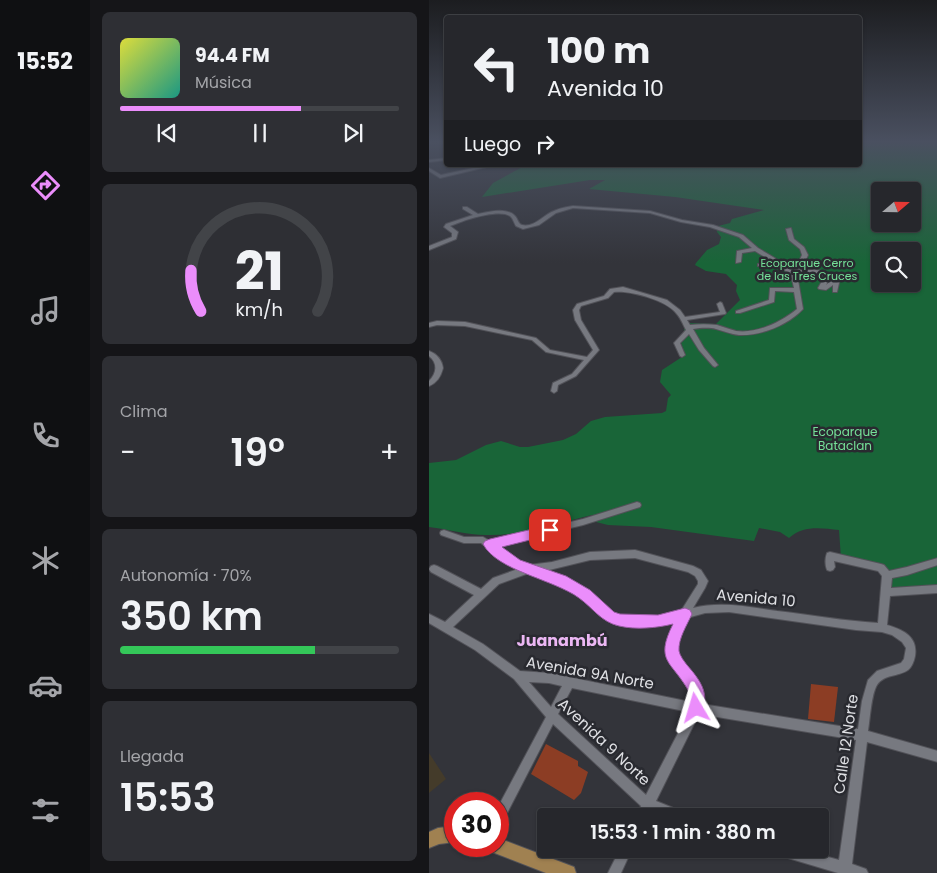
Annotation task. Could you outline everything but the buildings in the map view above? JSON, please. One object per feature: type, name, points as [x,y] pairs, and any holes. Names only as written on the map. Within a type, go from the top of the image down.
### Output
[{"type":"main road","points":[[429,840],[444,835]]},
{"type":"main road","points":[[509,850],[568,873]]},
{"type":"street","points":[[429,248],[454,238],[455,232],[447,227],[447,225],[501,209],[513,216],[515,222],[523,227],[537,224],[554,212],[573,207],[649,212],[730,231],[741,236],[756,249],[795,273],[820,271],[826,273],[828,276],[821,288],[824,289],[834,281],[836,283],[835,290]]},
{"type":"street","points":[[465,208],[477,216]]},
{"type":"street","points":[[682,355],[677,343],[689,328],[715,327],[738,333],[749,333],[767,328],[794,314],[799,309],[795,290],[795,273],[805,255],[804,251],[792,240],[789,229]]},
{"type":"street","points":[[738,262],[739,252],[756,249]]},
{"type":"street","points":[[760,265],[776,261]]},
{"type":"street","points":[[554,391],[555,384],[574,375],[589,359],[596,347],[578,320],[576,310],[579,305],[606,297],[613,290],[626,289],[665,301],[683,319],[701,349],[715,365]]},
{"type":"street","points":[[738,312],[772,301],[772,289],[795,290]]},
{"type":"street","points":[[683,319],[723,313],[720,304]]},
{"type":"street","points":[[429,325],[437,323],[465,324],[534,339],[554,353],[589,359]]},
{"type":"street","points":[[429,353],[438,360],[440,370],[438,375],[429,384]]},
{"type":"street","points":[[490,544],[583,522],[637,505]]},
{"type":"street","name":"Avenida 10","points":[[444,533],[464,540],[483,540],[515,564],[561,580],[585,594],[609,616],[620,620],[658,621],[705,609],[729,608],[882,628]]},
{"type":"street","points":[[446,627],[496,581],[528,569],[552,566],[590,556],[635,554],[691,569],[702,577],[702,586],[674,636],[671,651],[675,661],[695,687],[698,697],[696,708],[646,808]]},
{"type":"street","points":[[830,566],[830,556],[870,564],[881,568],[887,575],[882,628]]},
{"type":"street","points":[[887,575],[937,562]]},
{"type":"street","points":[[434,569],[481,594]]},
{"type":"street","points":[[886,595],[937,589]]},
{"type":"street","name":"Avenida 9A Norte","points":[[430,620],[446,627],[487,652],[518,676],[549,678],[696,708],[862,735],[937,757]]},
{"type":"street","name":"Calle 12 Norte","points":[[844,870],[867,701],[872,683],[881,674],[903,667],[911,655],[911,648],[905,639],[895,632],[882,628]]},
{"type":"street","name":"Avenida 9 Norte","points":[[518,676],[551,715],[648,804],[658,808]]},
{"type":"street","points":[[509,797],[569,683]]},
{"type":"street","points":[[614,873],[622,858]]},
{"type":"street","points":[[806,858],[844,870],[862,873]]},
{"type":"shaded area","points":[[429,753],[446,779],[429,793]]},
{"type":"green space","name":"Ecoparque Bataclan","points":[[495,182],[579,182],[482,197]]},
{"type":"green space","name":"Ecoparque Bataclan","points":[[602,182],[937,182],[937,589],[887,592],[881,568],[841,558],[839,530],[806,529],[789,538],[780,532],[759,528],[754,541],[651,527],[608,525],[596,522],[592,515],[541,528],[503,534],[482,535],[429,527],[429,463],[456,460],[486,445],[501,441],[520,447],[528,447],[563,440],[576,434],[591,421],[605,417],[662,413],[666,411],[668,398],[671,395],[660,382],[662,370],[685,355],[681,343],[678,341],[684,334],[684,325],[689,323],[716,324],[740,300],[736,291],[737,285],[726,274],[706,271],[695,265],[707,250],[719,244],[721,237],[717,232],[718,226],[730,223],[732,219],[764,210],[675,197],[589,189]]},
{"type":"district","name":"Juanambú","points":[[562,640]]},
{"type":"route","points":[[550,530],[490,544],[522,568],[561,580],[585,594],[609,616],[620,620],[658,621],[685,614],[674,636],[671,651],[675,661],[695,687],[698,697],[696,708]]},
{"type":"park label","name":"Ecoparque Cerro de las Tres Cruces","points":[[807,269]]}]
